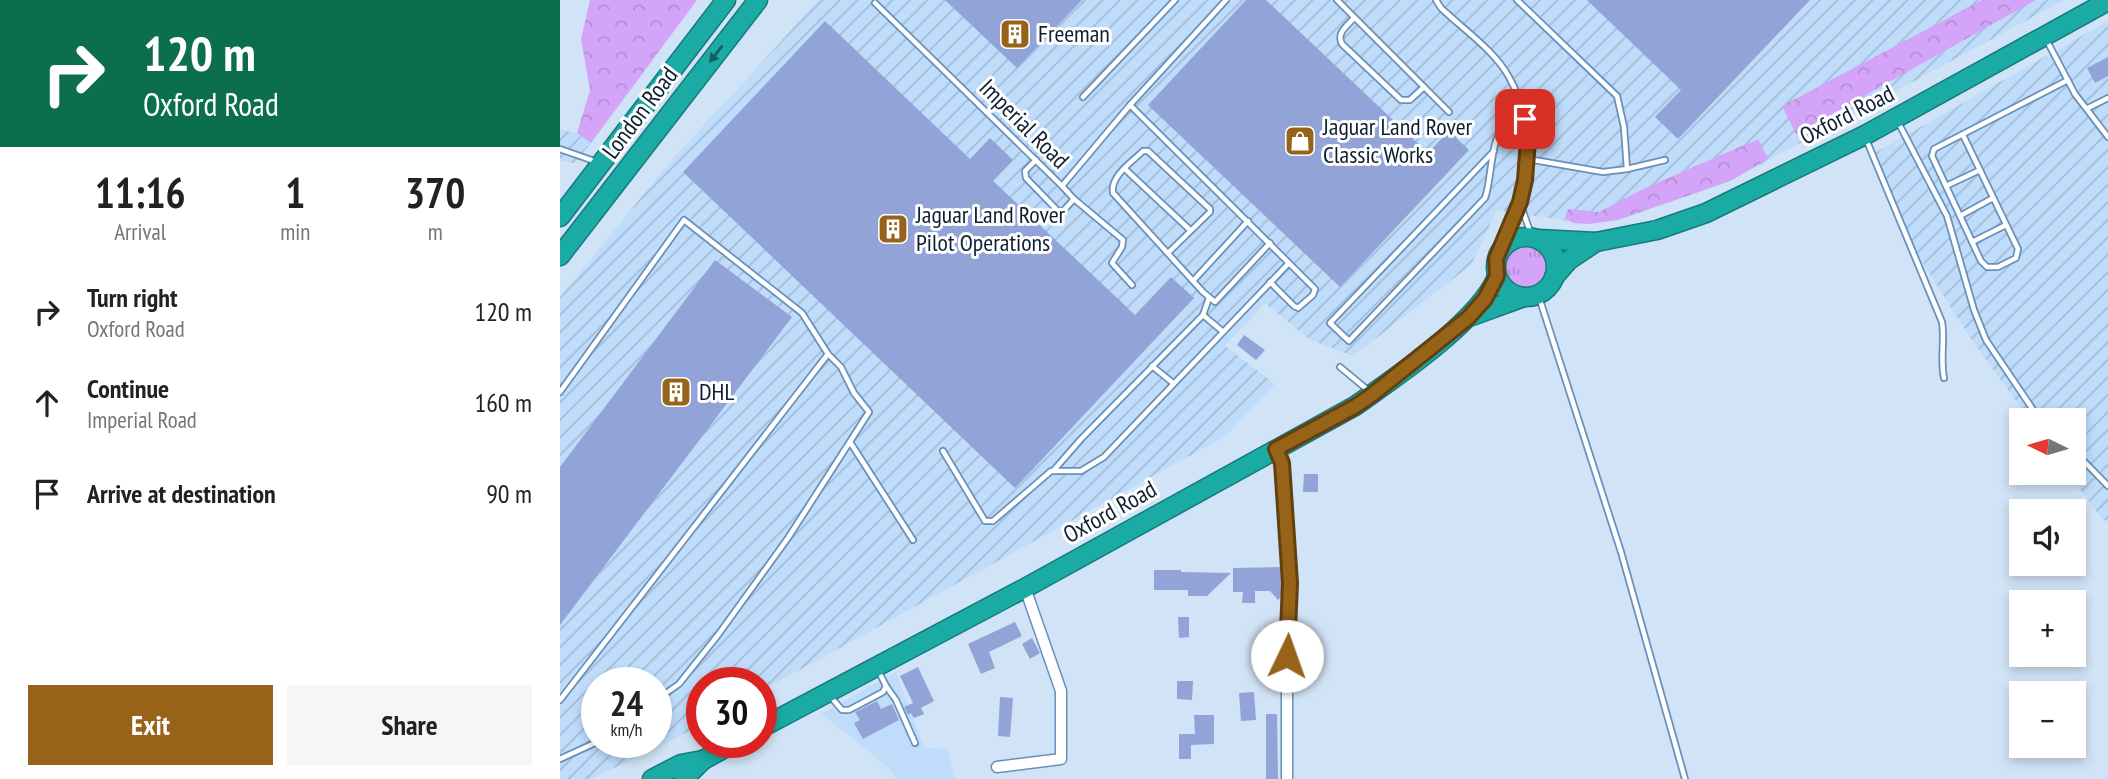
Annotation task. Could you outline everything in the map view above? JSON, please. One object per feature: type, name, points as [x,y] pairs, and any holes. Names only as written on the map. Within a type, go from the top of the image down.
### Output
[{"type":"highway","name":"London Road","points":[[560,217],[726,0]]},
{"type":"highway","name":"London Road","points":[[560,256],[758,0]]},
{"type":"highway","name":"Oxford Road","points":[[1535,238],[1596,242],[1657,230],[1706,213],[1864,135],[2108,1]]},
{"type":"highway","points":[[1535,238],[1552,252],[1556,264],[1554,277],[1548,287],[1531,296],[1508,291],[1497,276],[1495,265],[1502,248],[1512,239],[1535,238]]},
{"type":"highway","name":"Oxford Road","points":[[1554,277],[1569,260],[1596,242]]},
{"type":"highway","name":"Oxford Road","points":[[777,719],[1356,406],[1468,318],[1485,299],[1497,276]]},
{"type":"highway","name":"Oxford Road","points":[[1468,318],[1531,296]]},
{"type":"highway","points":[[684,779],[707,758]]},
{"type":"highway","points":[[652,779],[681,764],[703,760]]},
{"type":"street","points":[[1276,449],[1282,463],[1290,583],[1287,779]]},
{"type":"street","points":[[997,766],[1061,759],[1062,691],[1024,588]]},
{"type":"lane","points":[[1083,97],[1175,0]]},
{"type":"lane","name":"Imperial Road","points":[[875,3],[1062,186],[1130,105],[1226,0]]},
{"type":"lane","points":[[1436,0],[1501,66],[1509,77],[1525,119],[1528,159],[1520,202],[1510,221],[1502,248]]},
{"type":"lane","points":[[1517,0],[1617,96],[1624,128],[1628,169]]},
{"type":"lane","points":[[1340,1],[1449,112]]},
{"type":"lane","points":[[1354,18],[1342,31],[1342,44],[1401,100],[1410,100],[1424,87]]},
{"type":"lane","points":[[2045,37],[2075,94],[2108,137]]},
{"type":"lane","points":[[1963,135],[2018,250],[2016,258],[1998,267],[1987,267],[1981,261],[1931,156],[1932,152],[1963,135],[2068,80]]},
{"type":"lane","points":[[2088,108],[2108,98]]},
{"type":"lane","points":[[1130,105],[1315,289],[1313,295],[1298,308],[1270,282]]},
{"type":"lane","points":[[1896,118],[1947,216],[1974,310],[1986,340],[2032,408]]},
{"type":"lane","points":[[1494,151],[1331,323],[1349,341],[1485,198],[1492,173],[1494,151],[1494,144],[1505,126],[1525,119]]},
{"type":"lane","points":[[1864,135],[1942,322],[1945,339],[1942,368],[1944,378]]},
{"type":"lane","points":[[560,149],[601,163]]},
{"type":"lane","points":[[1169,252],[1210,209],[1148,151],[1143,151],[1112,186],[1113,193],[1209,298],[1215,302],[1270,243]]},
{"type":"lane","points":[[1528,159],[1603,172],[1665,160]]},
{"type":"lane","points":[[1036,160],[1024,174],[1050,203],[1058,211],[1063,211],[1074,199]]},
{"type":"lane","points":[[1125,169],[1190,230]]},
{"type":"lane","points":[[1934,191],[1980,170]]},
{"type":"lane","points":[[1062,186],[1122,240],[1122,247],[1112,262],[1132,285]]},
{"type":"lane","points":[[1960,216],[1993,198]]},
{"type":"lane","points":[[1520,202],[1535,238]]},
{"type":"lane","points":[[560,392],[684,220],[802,313],[869,412],[788,538],[718,635],[679,684],[672,689]]},
{"type":"lane","points":[[1193,281],[1248,221]]},
{"type":"lane","points":[[1972,242],[2006,225]]},
{"type":"lane","points":[[1051,471],[1081,471],[1104,457],[1288,264]]},
{"type":"lane","points":[[1531,296],[1621,552],[1685,779]]},
{"type":"lane","points":[[943,451],[985,521],[993,520],[1055,470],[1081,439],[1203,315],[1209,298]]},
{"type":"lane","points":[[1203,315],[1222,331]]},
{"type":"lane","points":[[560,700],[828,354]]},
{"type":"lane","points":[[1152,366],[1173,383]]},
{"type":"lane","points":[[1340,367],[1373,394]]},
{"type":"lane","points":[[850,442],[913,540]]},
{"type":"lane","points":[[2086,463],[2108,486]]},
{"type":"lane","points":[[876,667],[896,700],[915,743]]},
{"type":"lane","points":[[828,692],[842,710],[849,710],[883,692],[886,686]]},
{"type":"lane","points":[[560,759],[581,749]]},
{"type":"shaded area","points":[[819,0],[2064,0],[1730,181],[1618,220],[1588,224],[1497,210],[1471,265],[1353,356],[1309,339],[1265,303],[1225,346],[1275,384],[1224,437],[777,682],[777,667],[686,667],[686,732],[672,740],[672,667],[581,667],[581,758],[635,758],[591,779],[560,779],[560,297],[669,163]]},
{"type":"shaded area","points":[[2108,21],[2108,523],[2077,485],[2086,485],[2086,408],[2021,408],[1971,339],[1898,224],[1869,156]]},
{"type":"shaded area","points":[[560,130],[577,133],[591,143],[574,163],[560,161]]},
{"type":"shaded area","points":[[896,672],[924,748],[948,749],[954,779],[896,779],[867,749],[821,714]]},
{"type":"green space","points":[[590,0],[697,0],[591,143],[577,133],[590,90],[581,39]]},
{"type":"green space","points":[[1982,0],[2036,0],[1796,134],[1782,106]]},
{"type":"green space","points":[[1758,139],[1768,159],[1730,181],[1618,220],[1588,224],[1573,223],[1565,218],[1568,209],[1599,212],[1645,188]]},
{"type":"green space","points":[[1526,243],[1542,249],[1548,265],[1542,281],[1526,287],[1510,281],[1504,265],[1510,249]]},
{"type":"building","name":"Freeman","points":[[945,0],[1082,0],[1017,68]]},
{"type":"building","name":"Jaguar Land Rover Classic Works","points":[[1246,0],[1266,0],[1428,153],[1449,131],[1469,150],[1340,287],[1148,105]]},
{"type":"building","points":[[1587,0],[1810,0],[1678,139],[1655,117],[1681,90]]},
{"type":"building","name":"Jaguar Land Rover Pilot Operations","points":[[825,21],[970,159],[990,138],[1013,160],[993,181],[1135,315],[1171,277],[1194,298],[1015,488],[683,172]]},
{"type":"building","points":[[2108,57],[2108,76],[2095,83],[2087,68]]},
{"type":"building","name":"DHL","points":[[715,260],[792,317],[560,625],[560,467]]},
{"type":"building","points":[[1244,335],[1265,350],[1256,360],[1237,345]]},
{"type":"building","points":[[1304,474],[1318,474],[1318,492],[1303,492]]},
{"type":"building","points":[[1282,567],[1282,596],[1278,600],[1270,591],[1255,591],[1255,603],[1242,603],[1243,592],[1233,592],[1233,568]]},
{"type":"building","points":[[1154,570],[1231,573],[1207,596],[1188,596],[1188,590],[1154,590]]},
{"type":"building","points":[[1178,617],[1189,617],[1189,637],[1179,638]]},
{"type":"building","points":[[1015,622],[1022,636],[989,652],[995,668],[981,674],[968,644]]},
{"type":"building","points":[[1032,638],[1040,653],[1030,659],[1022,644]]},
{"type":"building","points":[[918,667],[934,701],[921,708],[924,714],[914,718],[911,713],[908,715],[904,707],[913,703],[900,676]]},
{"type":"building","points":[[1262,668],[1280,669],[1280,680],[1262,680]]},
{"type":"building","points":[[1177,681],[1193,681],[1192,700],[1177,699]]},
{"type":"building","points":[[1254,692],[1256,720],[1241,721],[1239,693]]},
{"type":"building","points":[[1000,697],[1013,698],[1010,737],[998,736]]},
{"type":"building","points":[[877,701],[881,709],[892,704],[899,720],[863,739],[854,723],[860,720],[855,712]]},
{"type":"building","points":[[1266,714],[1277,714],[1278,779],[1266,779]]},
{"type":"building","points":[[1194,715],[1214,715],[1214,744],[1191,745],[1191,759],[1179,759],[1179,734],[1195,734]]},
{"type":"place","name":"Freeman","points":[[1015,34]]},
{"type":"place","name":"Jaguar Land Rover Classic Works","points":[[1300,141]]},
{"type":"place","name":"Jaguar Land Rover Pilot Operations","points":[[893,229]]},
{"type":"place","name":"DHL","points":[[676,392]]},
{"type":"route","points":[[1287,656],[1290,583],[1282,463],[1276,449],[1373,394],[1468,318],[1485,299],[1497,276],[1496,259],[1520,202],[1525,180],[1528,159],[1525,119]]}]
